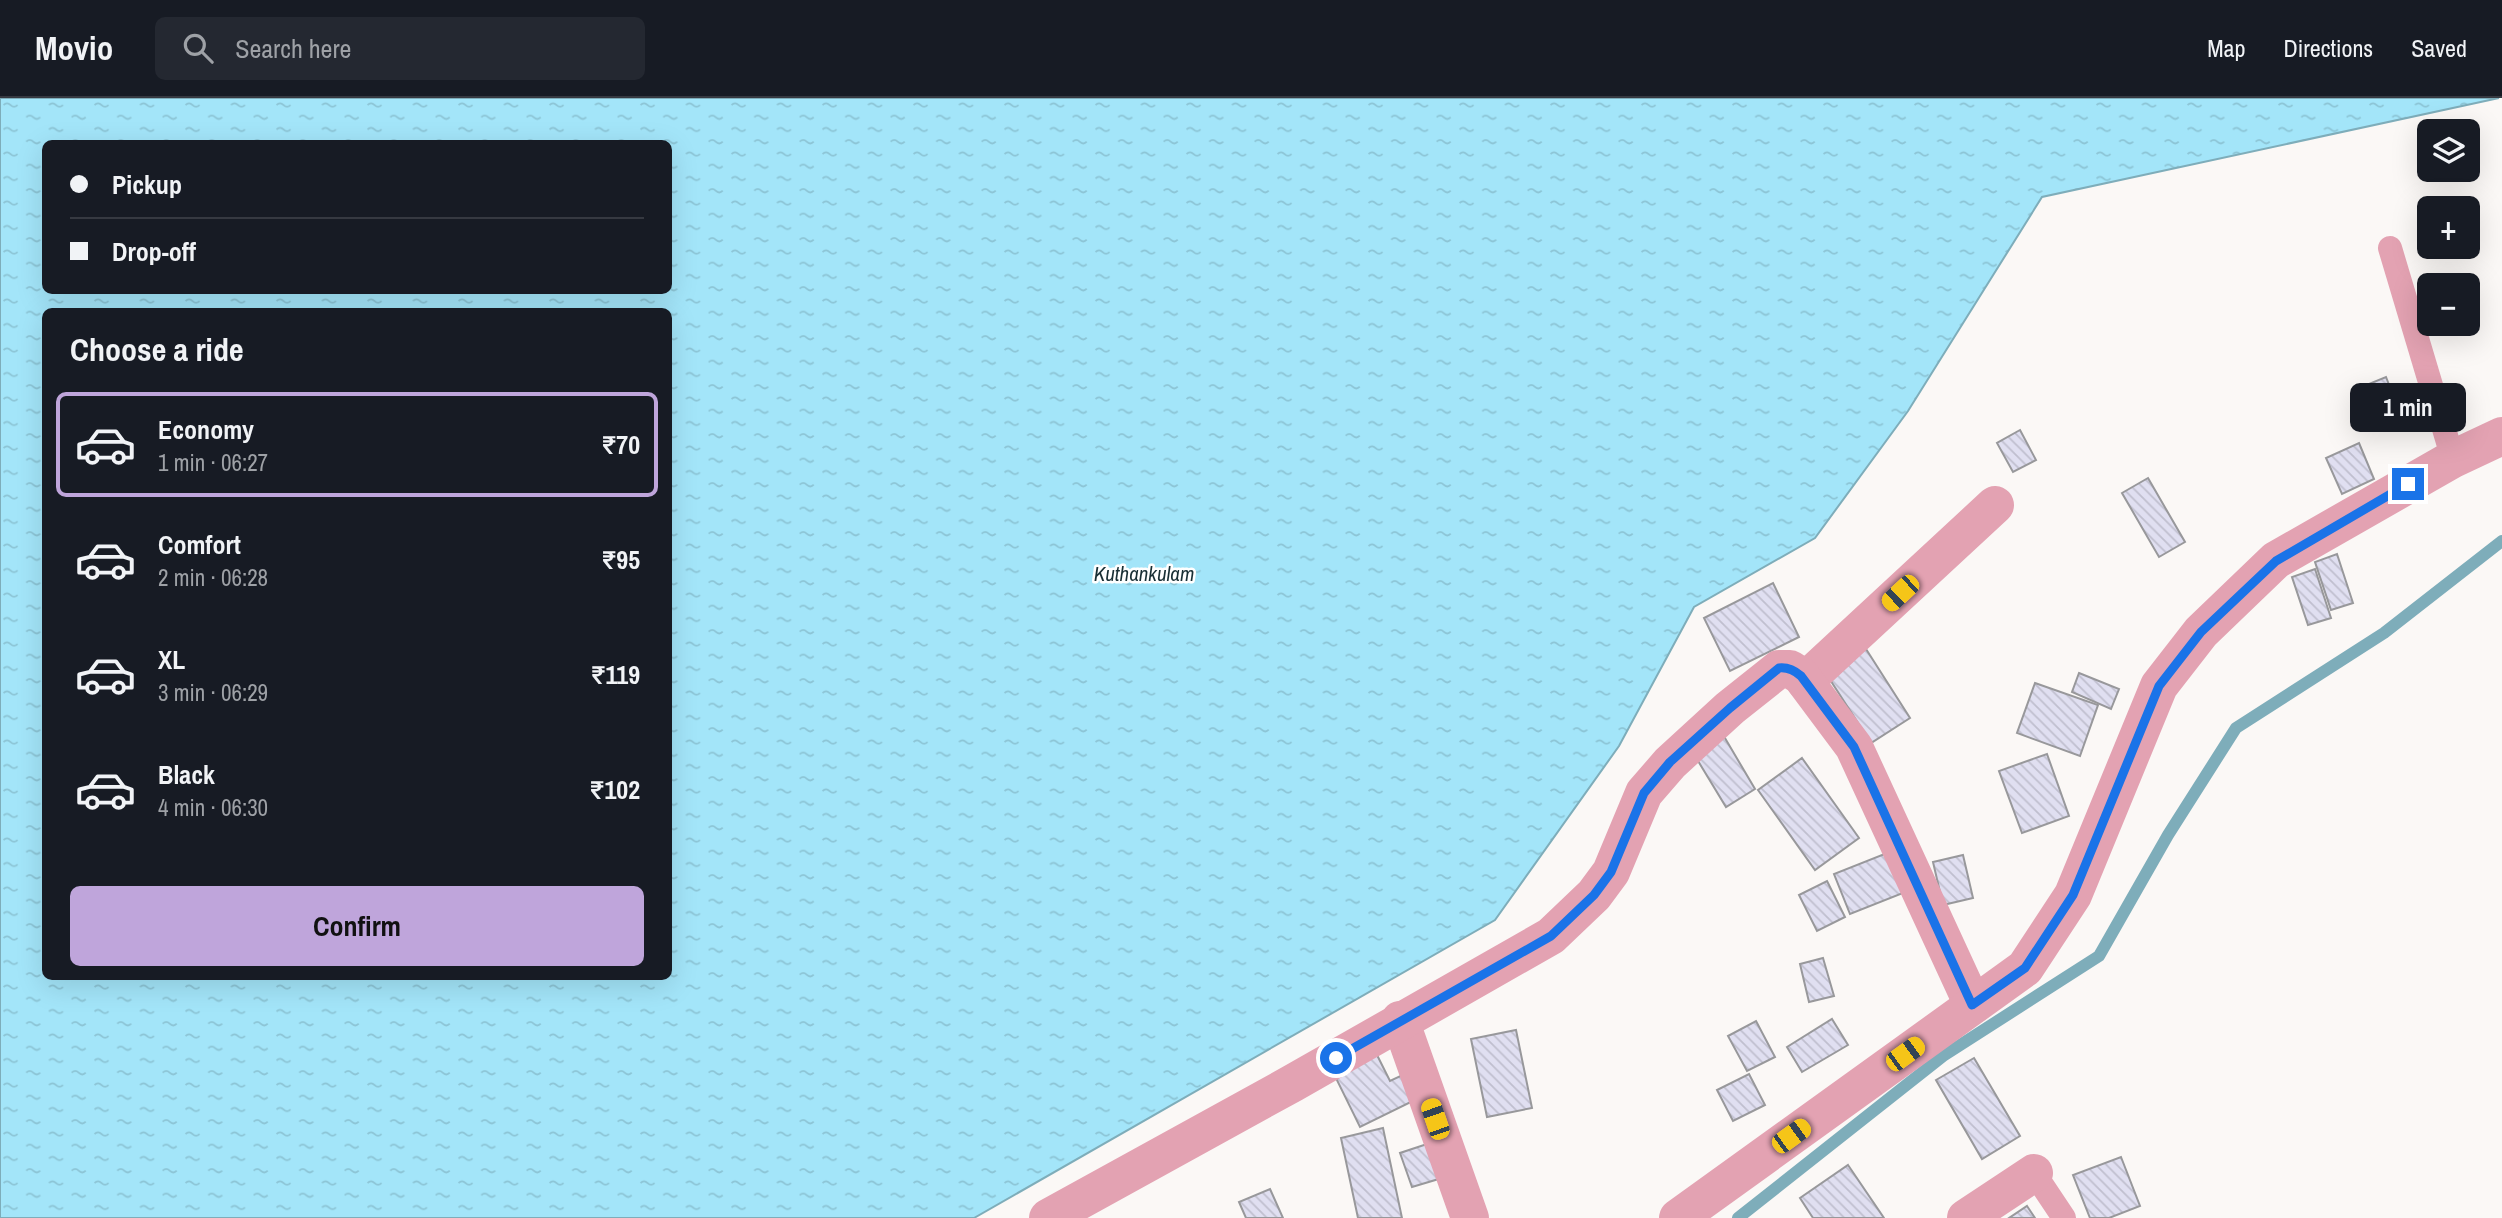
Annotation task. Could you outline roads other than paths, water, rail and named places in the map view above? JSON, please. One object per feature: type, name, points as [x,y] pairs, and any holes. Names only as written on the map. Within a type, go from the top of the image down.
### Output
[{"type":"street","points":[[1678,1218],[2025,968],[2073,895],[2159,686],[2201,632],[2276,561],[2453,459],[2502,436]]},
{"type":"street","points":[[1805,681],[1995,505]]},
{"type":"street","points":[[1048,1218],[1551,936],[1594,895],[1611,872],[1644,793],[1670,762],[1779,668],[1796,671],[1854,747],[1972,1005]]},
{"type":"street","points":[[1401,1020],[1469,1218]]},
{"type":"street","points":[[1966,1218],[2034,1173]]},
{"type":"lane","points":[[2390,248],[2453,459]]},
{"type":"lane","points":[[2034,1173],[2064,1218]]},
{"type":"water","name":"Kuthankulam","points":[[0,98],[2499,98],[2042,197],[1908,411],[1815,538],[1694,607],[1619,746],[1495,920],[974,1218],[0,1218]]},
{"type":"waterway","points":[[1738,1218],[1943,1056],[2099,956],[2168,835],[2236,728],[2384,633],[2502,541]]}]
